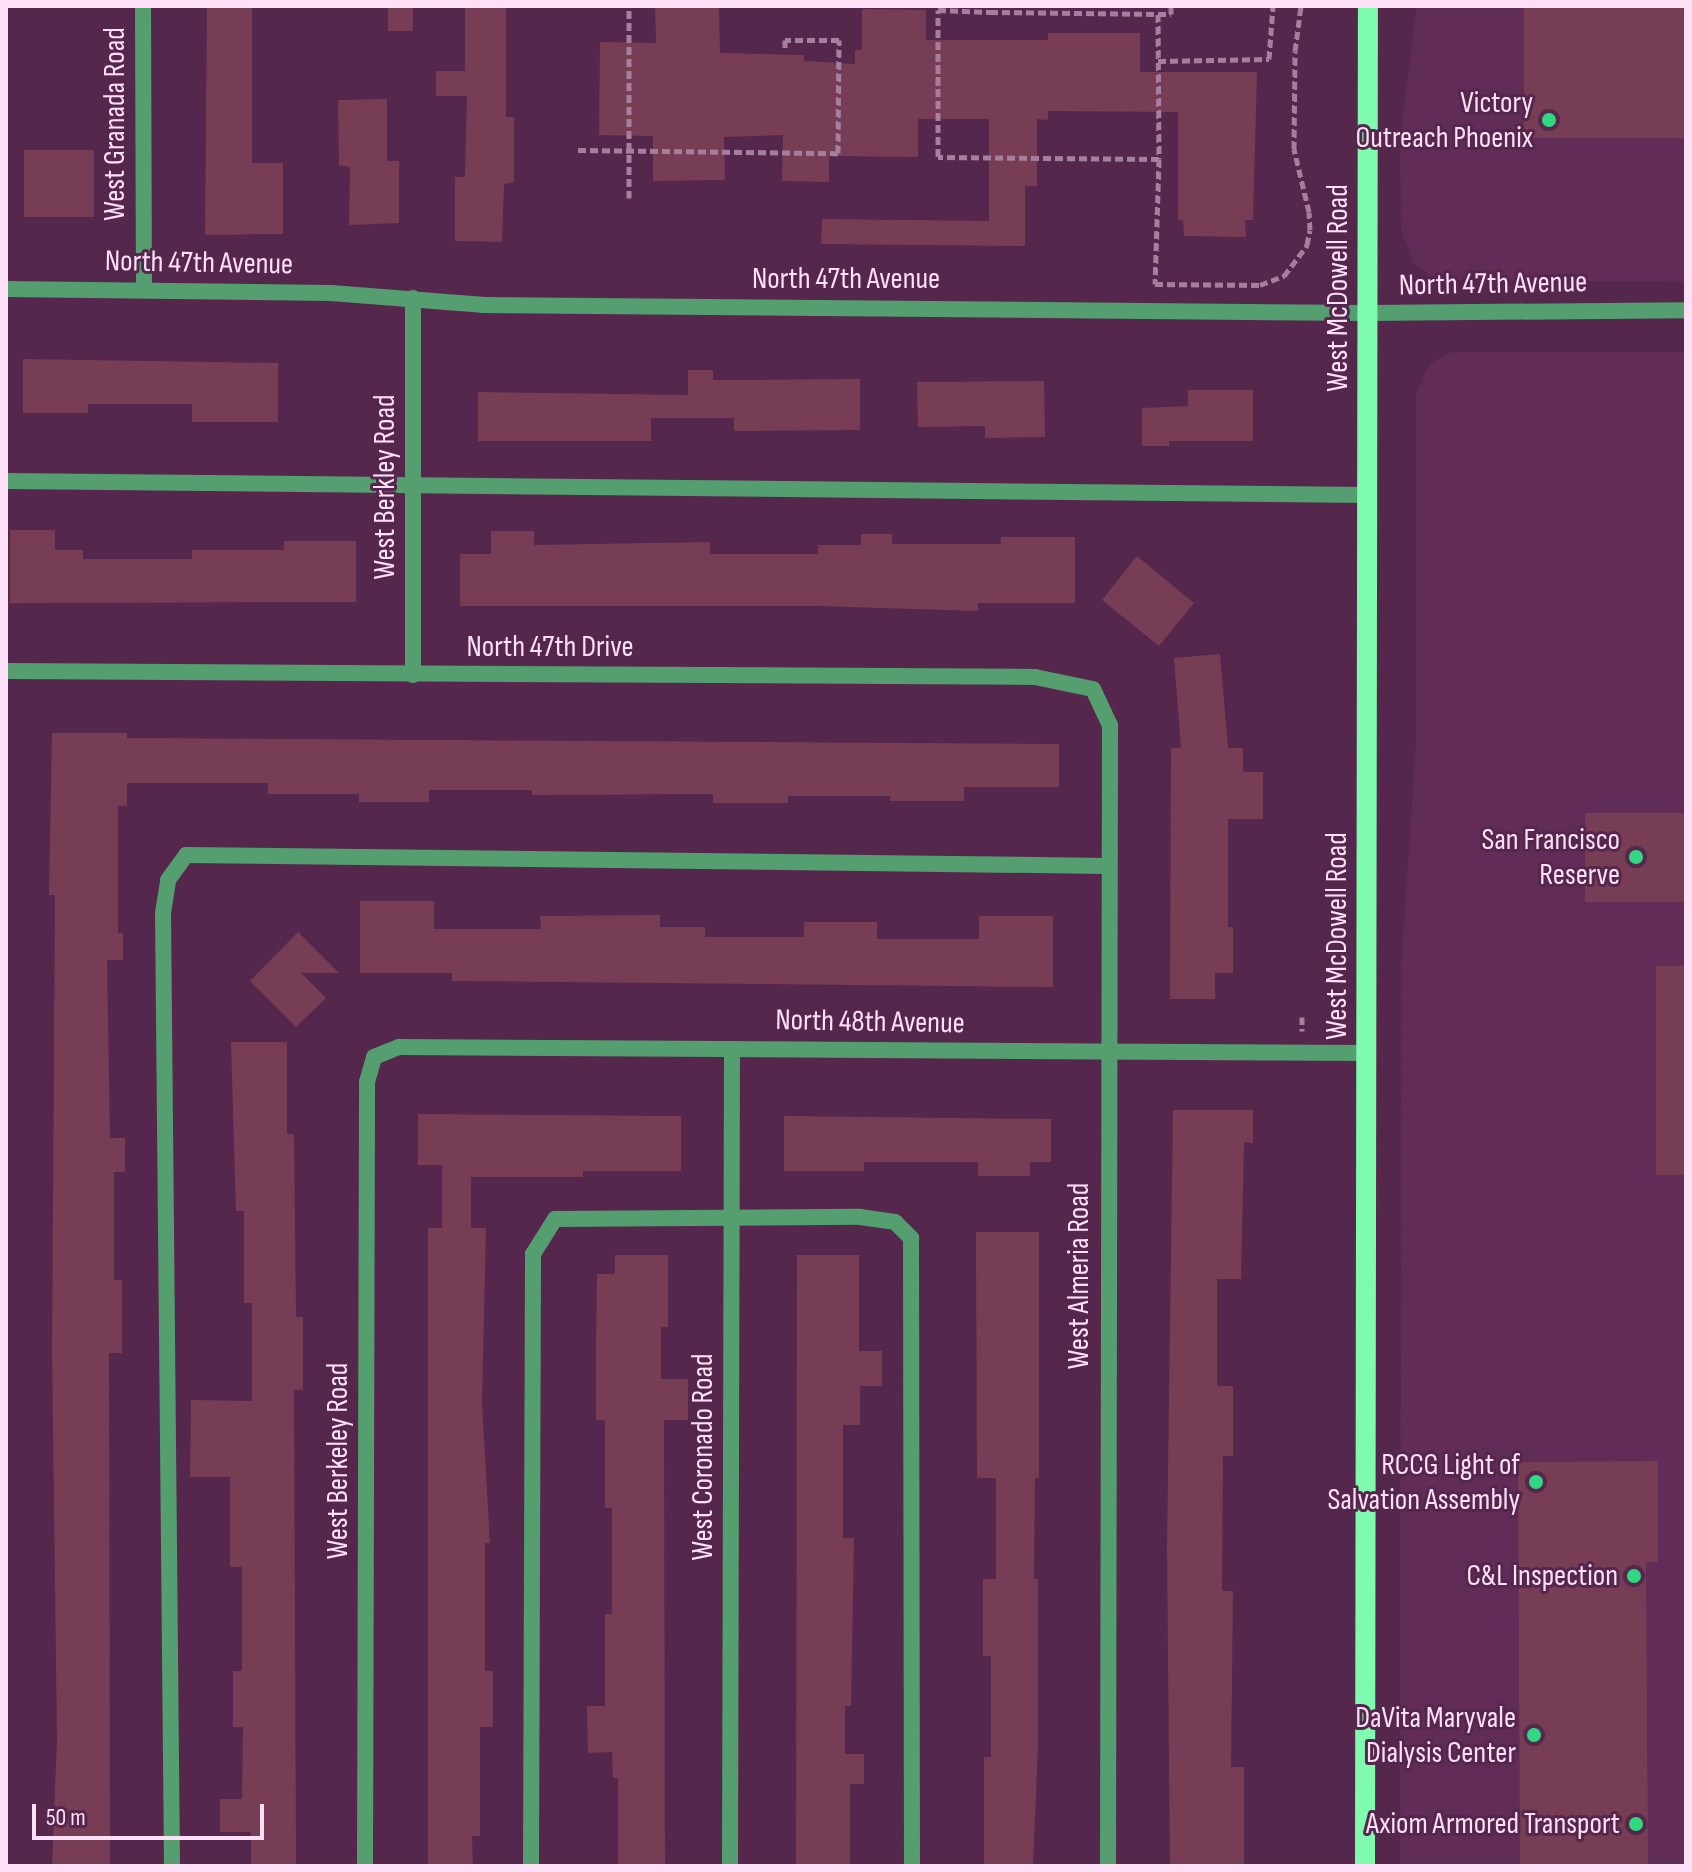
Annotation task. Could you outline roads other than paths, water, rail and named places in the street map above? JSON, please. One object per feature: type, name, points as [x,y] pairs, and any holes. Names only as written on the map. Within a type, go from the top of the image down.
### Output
[{"type":"main road","name":"West McDowell Road","points":[[1365,1866],[1368,6]]},
{"type":"street","name":"West Granada Road","points":[[143,6],[144,290]]},
{"type":"street","name":"North 47th Avenue","points":[[6,289],[331,293],[482,305],[1367,313],[1686,310]]},
{"type":"street","name":"West Berkley Road","points":[[413,298],[413,675]]},
{"type":"street","points":[[6,481],[1367,495]]},
{"type":"street","name":"North 47th Drive","points":[[6,671],[1035,677],[1093,689]]},
{"type":"street","name":"West Almeria Road","points":[[1093,689],[1110,725],[1107,1052],[1108,1866]]},
{"type":"street","points":[[172,1866],[163,913],[168,880],[186,855],[1108,866]]},
{"type":"street","name":"North 48th Avenue","points":[[374,1057],[399,1047],[1367,1053]]},
{"type":"street","name":"West Coronado Road","points":[[730,1866],[732,1049]]},
{"type":"street","name":"West Berkeley Road","points":[[365,1866],[367,1097],[374,1057]]},
{"type":"street","points":[[531,1866],[533,1254],[555,1219],[860,1217],[895,1222],[911,1238],[912,1866]]},
{"type":"place","name":"Victory Outreach Phoenix","points":[[1549,120]]},
{"type":"place","name":"San Francisco Reserve","points":[[1636,857]]},
{"type":"place","name":"RCCG Light of Salvation Assembly","points":[[1536,1482]]},
{"type":"place","name":"C&L Inspection","points":[[1634,1576]]},
{"type":"place","name":"DaVita Maryvale Dialysis Center","points":[[1534,1735]]},
{"type":"place","name":"Axiom Armored Transport","points":[[1636,1824]]}]
